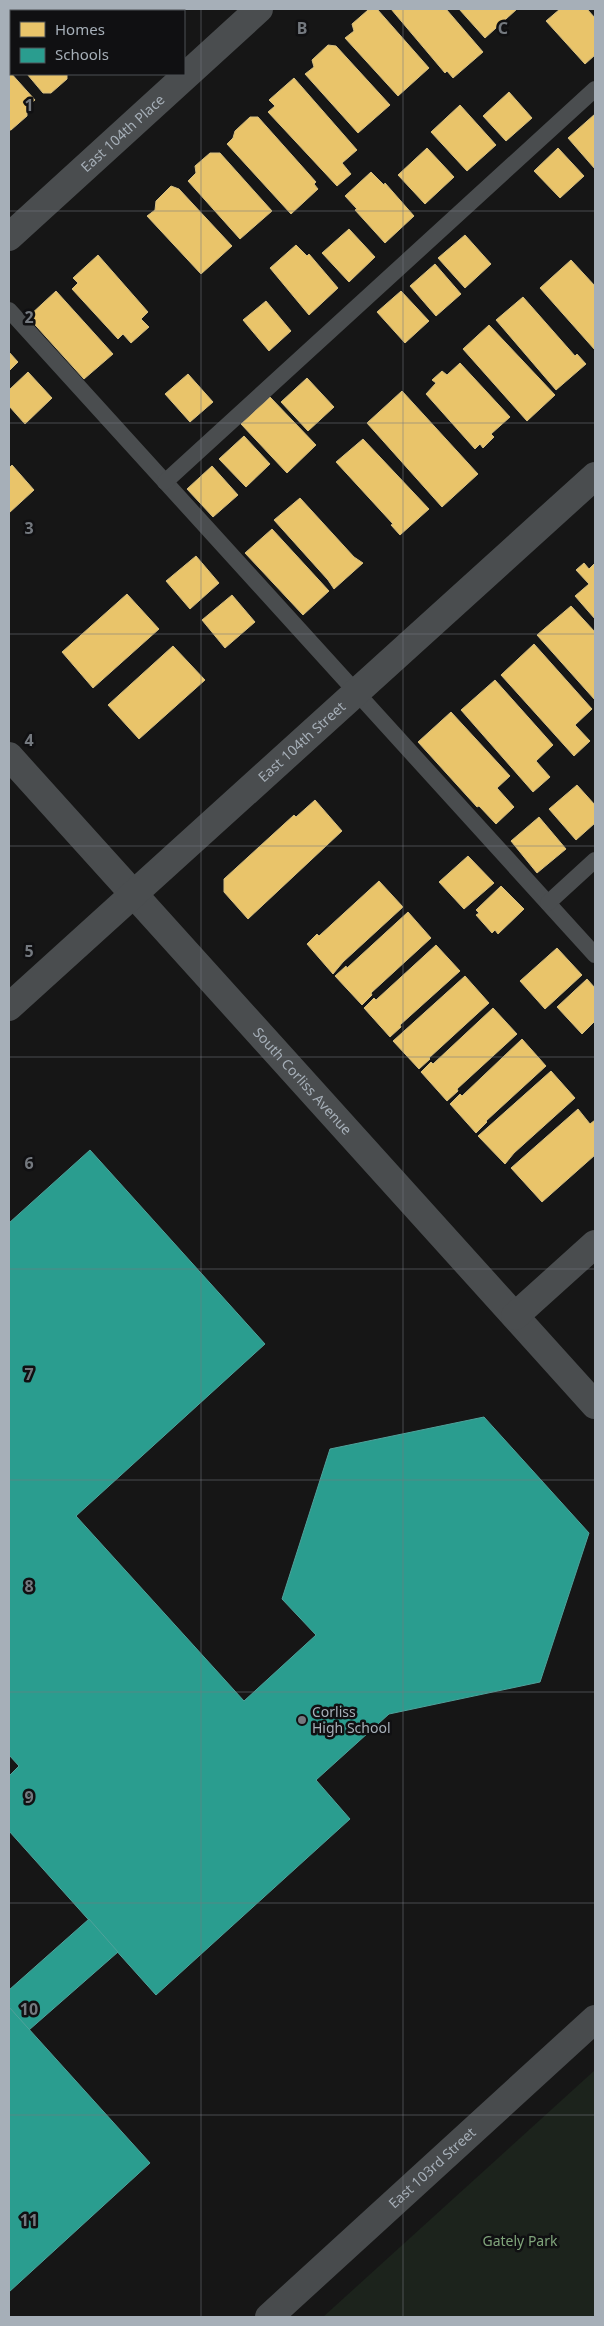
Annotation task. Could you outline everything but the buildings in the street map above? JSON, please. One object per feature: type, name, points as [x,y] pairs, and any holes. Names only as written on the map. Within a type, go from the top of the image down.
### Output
[{"type":"main road","name":"East 103rd Street","points":[[269,2317],[595,2019]]},
{"type":"street","name":"East 104th Place","points":[[9,237],[259,9]]},
{"type":"street","name":"East 104th Street","points":[[9,1008],[595,476]]},
{"type":"street","name":"South Corliss Avenue","points":[[9,756],[595,1405]]},
{"type":"street","points":[[515,1316],[595,1244]]},
{"type":"lane","points":[[165,482],[595,89]]},
{"type":"lane","points":[[9,310],[595,954]]},
{"type":"lane","points":[[548,903],[595,860]]},
{"type":"green space","name":"Gately Park","points":[[595,2070],[595,2317],[323,2317]]},
{"type":"place","name":"Corliss High School","points":[[302,1720]]}]
